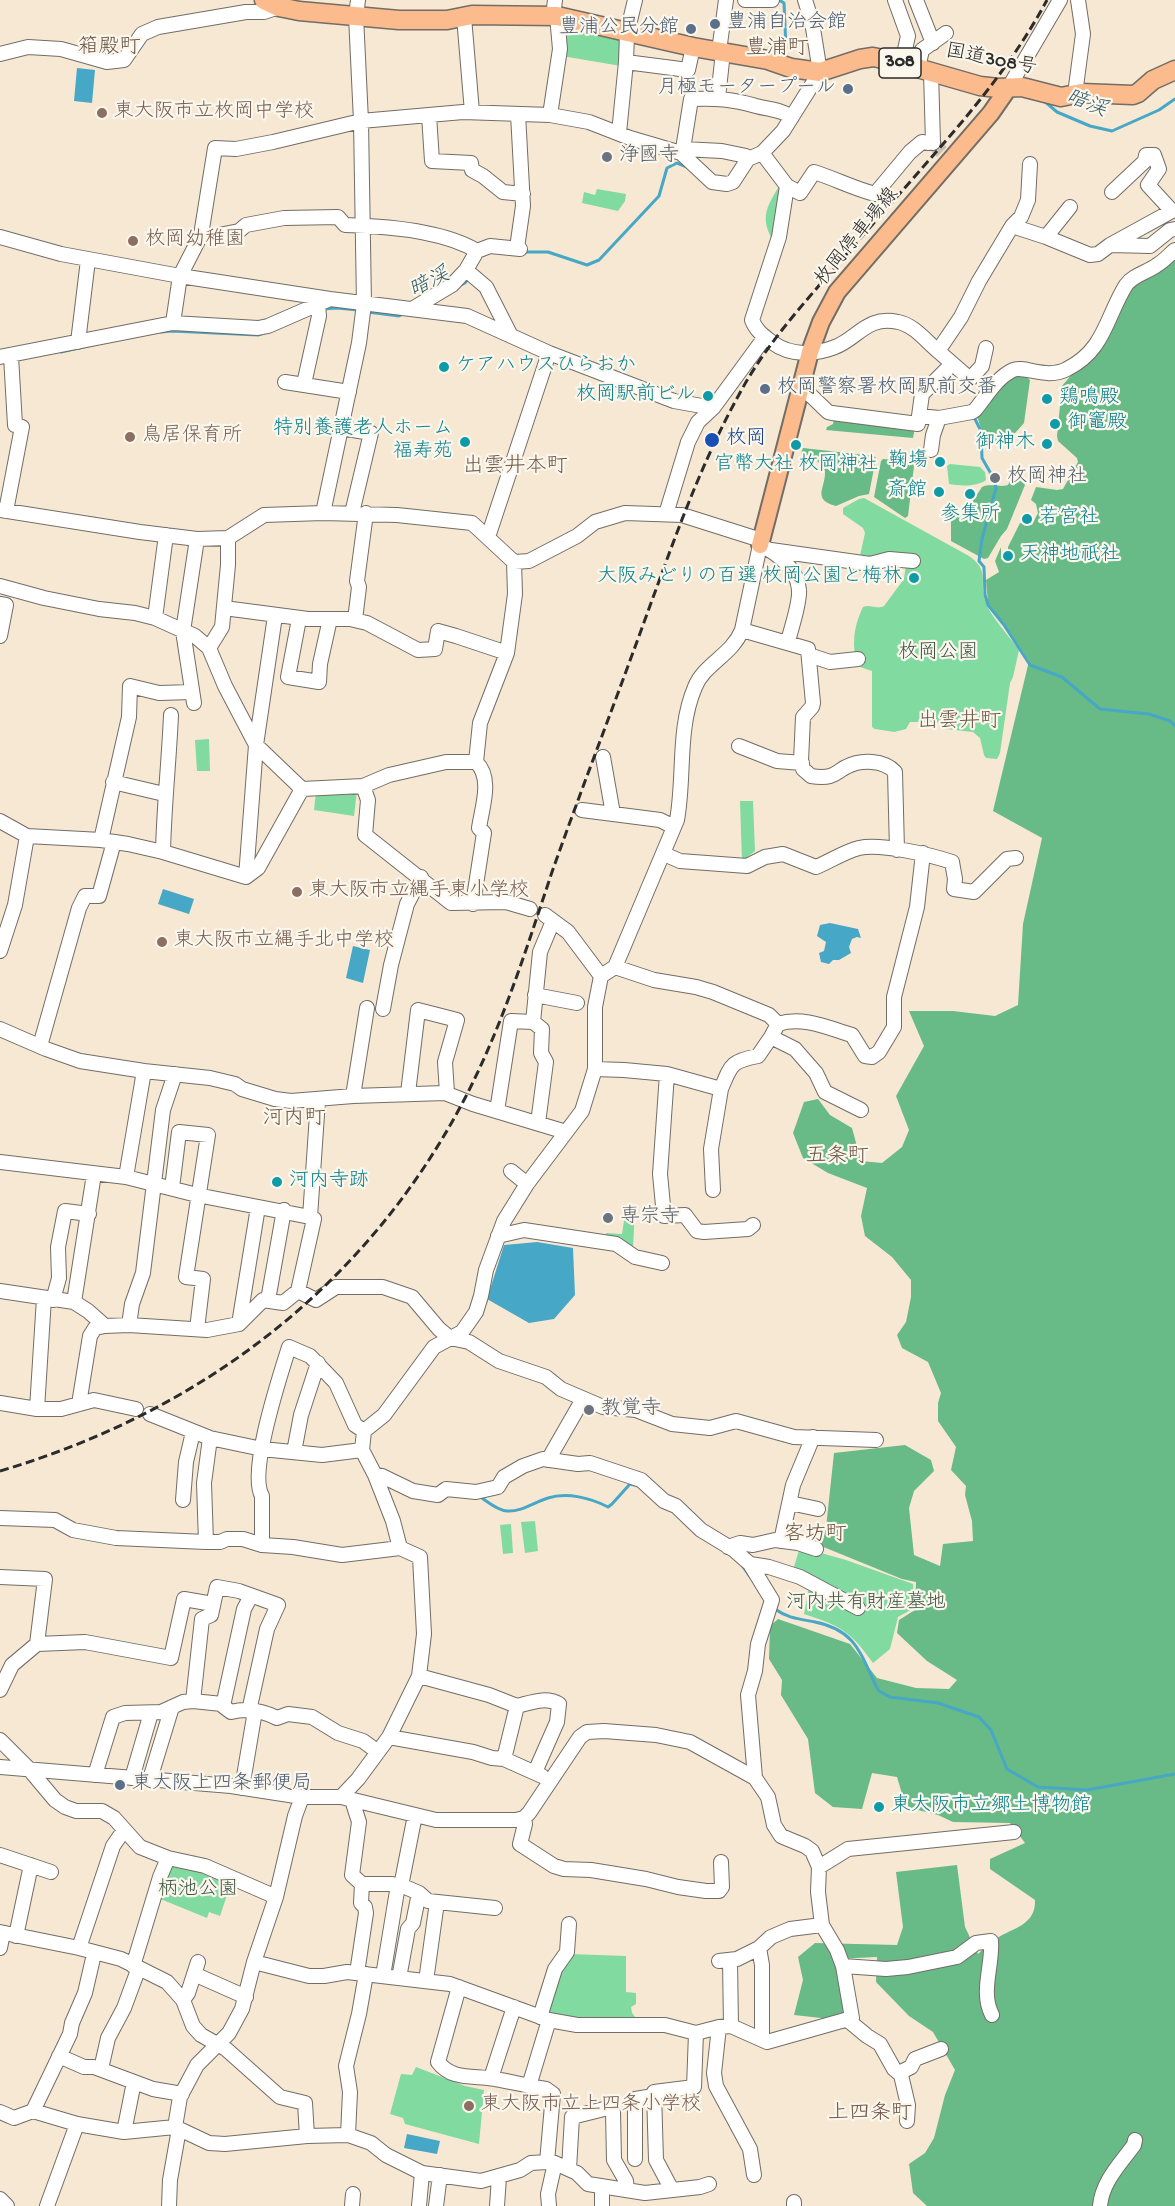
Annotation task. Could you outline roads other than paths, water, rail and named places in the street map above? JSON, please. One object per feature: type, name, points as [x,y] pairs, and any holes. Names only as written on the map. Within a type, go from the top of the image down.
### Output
[{"type":"highway","name":"国道308号","points":[[271,4],[357,8],[437,20],[464,16],[555,11],[627,33],[768,60],[791,68],[820,72],[873,57],[980,86],[1022,87],[1061,97],[1075,94],[1133,95],[1153,80],[1175,70]]},
{"type":"main road","name":"枚岡停車場線","points":[[764,545],[801,386],[821,321],[837,292],[940,148],[991,113],[1010,87]]},
{"type":"street","points":[[619,133],[627,33],[635,0]]},
{"type":"street","points":[[718,98],[726,0]]},
{"type":"street","points":[[745,0],[772,0]]},
{"type":"street","points":[[682,151],[712,182],[727,184],[733,182],[748,159],[763,155],[783,131],[820,72],[812,22],[804,0]]},
{"type":"street","points":[[895,0],[908,36],[940,148]]},
{"type":"street","points":[[916,0],[933,43]]},
{"type":"street","points":[[1010,87],[1060,0]]},
{"type":"street","points":[[1075,94],[1083,34],[1078,0]]},
{"type":"street","points":[[0,54],[27,47],[61,49],[107,62],[124,60],[141,34],[158,27],[246,12],[264,12],[271,4]]},
{"type":"street","points":[[323,513],[349,392],[363,309],[357,8]]},
{"type":"street","points":[[550,115],[560,49],[555,11]]},
{"type":"street","points":[[464,16],[472,112]]},
{"type":"street","points":[[917,68],[922,50],[946,33]]},
{"type":"street","points":[[626,62],[688,70],[693,47]]},
{"type":"street","points":[[682,151],[691,99],[718,98],[745,101],[756,106],[780,110],[792,117]]},
{"type":"street","points":[[173,323],[180,276],[201,235],[214,148],[236,149],[361,121],[472,112],[550,115],[589,122],[682,151],[722,151],[746,156],[748,159]]},
{"type":"street","points":[[416,309],[469,272],[477,251],[490,246],[519,248],[523,194],[519,114]]},
{"type":"street","points":[[429,115],[432,161],[471,163],[472,170],[503,192],[523,194]]},
{"type":"street","points":[[763,155],[787,186],[800,193],[814,172],[841,181],[846,186],[875,194],[922,141],[940,148]]},
{"type":"street","points":[[1012,226],[1090,255],[1098,254],[1172,211],[1148,184],[1159,169],[1154,155],[1146,155],[1145,161],[1112,192]]},
{"type":"street","points":[[938,351],[961,317],[979,281],[1012,226],[1021,217],[1028,200],[1030,164]]},
{"type":"street","points":[[787,186],[779,237],[752,320],[755,327],[765,337],[779,347],[801,354],[836,347],[861,329],[879,322],[898,322],[912,328],[970,379],[982,366],[986,348]]},
{"type":"street","points":[[1046,237],[1070,207]]},
{"type":"street","points":[[201,235],[214,236],[239,231],[246,225],[284,218],[338,218],[345,225],[362,225],[452,238],[477,251]]},
{"type":"street","points":[[1110,246],[1150,246],[1170,230],[1175,229]]},
{"type":"street","points":[[0,237],[88,260],[180,276],[322,307],[416,309],[467,316],[549,353],[674,400],[713,408]]},
{"type":"street","points":[[919,416],[939,418],[975,410],[997,382],[1013,370],[1050,374],[1065,371],[1085,358],[1098,344],[1128,283],[1157,266],[1175,250]]},
{"type":"street","points":[[78,342],[88,260]]},
{"type":"street","points":[[469,272],[486,287],[510,334]]},
{"type":"street","points":[[322,307],[258,328],[173,323],[8,359],[15,425],[22,426],[3,511],[197,539],[228,538],[264,515],[359,513],[472,523],[514,562],[515,594],[507,653],[480,723],[476,762]]},
{"type":"street","points":[[304,384],[322,307]]},
{"type":"street","points":[[666,514],[688,442],[698,422],[713,408],[765,337]]},
{"type":"street","points":[[488,537],[549,353]]},
{"type":"street","points":[[801,386],[828,412],[918,424],[922,394],[951,364]]},
{"type":"street","points":[[285,382],[349,392]]},
{"type":"street","points":[[931,450],[939,418]]},
{"type":"street","points":[[341,428],[371,434],[359,513],[357,581],[359,587],[355,620]]},
{"type":"street","points":[[514,562],[529,561],[577,536],[595,522],[625,513],[682,515],[764,545],[870,564],[889,559],[913,561]]},
{"type":"street","points":[[154,618],[166,535]]},
{"type":"street","points":[[209,648],[222,627],[228,538]]},
{"type":"street","points":[[40,1047],[79,909],[85,896],[99,896],[113,782],[129,717],[130,686],[193,698],[183,631],[197,539]]},
{"type":"street","points":[[400,1548],[393,1521],[375,1475],[362,1450],[364,1431],[384,1415],[434,1347],[462,1332],[476,1312],[486,1270],[504,1221],[527,1184],[582,1111],[595,1069],[594,1007],[601,976],[615,968],[664,854],[681,799],[682,747],[695,687],[701,676],[737,642],[764,545]]},
{"type":"street","points":[[764,545],[789,566],[800,591],[788,642]]},
{"type":"street","points":[[0,586],[88,607],[135,613],[154,618],[195,636],[209,648],[225,686],[256,745],[302,789],[363,786],[389,775],[446,762],[476,762],[482,768],[486,778],[479,828],[484,833],[473,904]]},
{"type":"street","points":[[0,604],[6,605],[0,636]]},
{"type":"street","points":[[224,608],[299,619],[355,620],[367,623],[418,650],[435,649],[438,632],[507,653]]},
{"type":"street","points":[[246,877],[256,745],[275,616]]},
{"type":"street","points":[[299,619],[288,677],[319,682],[320,664],[330,619]]},
{"type":"street","points":[[742,630],[803,646],[808,650],[813,703],[803,717],[803,769],[811,776],[820,778],[862,762],[882,763],[890,766],[896,772],[897,850]]},
{"type":"street","points":[[809,655],[830,662],[858,659]]},
{"type":"street","points":[[163,852],[164,794],[169,759],[171,715]]},
{"type":"street","points":[[740,746],[777,761],[802,763]]},
{"type":"street","points":[[603,757],[613,814]]},
{"type":"street","points":[[113,782],[164,794]]},
{"type":"street","points":[[363,786],[368,800],[365,835],[451,903],[506,902],[530,909]]},
{"type":"street","points":[[246,877],[258,868],[302,789]]},
{"type":"street","points":[[582,810],[660,820],[674,826]]},
{"type":"street","points":[[0,822],[27,836],[107,841],[163,852],[246,877]]},
{"type":"street","points":[[0,947],[15,905],[27,836]]},
{"type":"street","points":[[664,854],[680,861],[747,866],[765,857],[783,855],[816,867],[861,848],[897,850],[952,862],[954,889],[974,892],[1007,859],[1016,858]]},
{"type":"street","points":[[713,1190],[711,1149],[720,1089],[731,1065],[740,1060],[758,1056],[778,1024],[810,1022],[852,1035],[865,1056],[872,1057],[879,1052],[894,1027],[894,998],[917,907],[923,854]]},
{"type":"street","points":[[383,1009],[406,904],[421,877]]},
{"type":"street","points":[[533,1022],[540,952],[549,918],[568,932],[601,976]]},
{"type":"street","points":[[615,968],[654,980],[713,992],[769,1015],[778,1024]]},
{"type":"street","points":[[536,995],[577,1003]]},
{"type":"street","points":[[353,1096],[367,1008]]},
{"type":"street","points":[[408,1093],[418,1010],[457,1020],[445,1062],[447,1093]]},
{"type":"street","points":[[497,1111],[511,1021],[533,1022],[542,1029],[542,1053],[546,1062],[538,1123]]},
{"type":"street","points":[[0,1029],[40,1047],[80,1061],[210,1078],[236,1084],[242,1089],[275,1099],[291,1101],[408,1093],[447,1093],[566,1132]]},
{"type":"street","points":[[771,1037],[795,1049],[816,1073],[825,1092],[861,1110]]},
{"type":"street","points":[[595,1069],[667,1074],[720,1089]]},
{"type":"street","points":[[126,1177],[144,1071]]},
{"type":"street","points":[[129,1325],[132,1305],[144,1273],[163,1110],[175,1074]]},
{"type":"street","points":[[667,1074],[660,1174],[664,1216],[685,1215],[697,1231],[704,1232],[748,1229],[753,1225]]},
{"type":"street","points":[[310,1217],[318,1100]]},
{"type":"street","points":[[172,1188],[179,1132],[208,1135],[186,1277],[203,1280],[197,1329]]},
{"type":"street","points":[[0,1162],[126,1177],[198,1195],[284,1210],[314,1219],[298,1291],[283,1303],[263,1300],[238,1324],[207,1330],[129,1325],[95,1328],[90,1336],[79,1404]]},
{"type":"street","points":[[511,1171],[527,1184]]},
{"type":"street","points":[[74,1302],[94,1174]]},
{"type":"street","points":[[238,1324],[258,1207]]},
{"type":"street","points":[[268,1300],[284,1210]]},
{"type":"street","points":[[37,1409],[48,1299],[59,1278],[58,1246],[65,1211],[89,1214]]},
{"type":"street","points":[[498,1236],[524,1230],[616,1244],[635,1257],[662,1263]]},
{"type":"street","points":[[298,1291],[316,1300],[336,1287],[383,1287],[412,1297],[439,1329],[450,1338],[469,1342],[499,1361],[546,1377],[561,1389],[603,1407],[636,1410],[672,1424],[710,1428],[736,1421],[794,1437],[876,1440]]},
{"type":"street","points":[[0,1291],[74,1302],[105,1326]]},
{"type":"street","points":[[262,1545],[262,1496],[258,1489],[262,1449],[274,1394],[289,1347],[310,1356],[336,1383],[355,1425],[364,1431]]},
{"type":"street","points":[[294,1452],[301,1416],[318,1363]]},
{"type":"street","points":[[548,1460],[583,1399]]},
{"type":"street","points":[[0,1403],[37,1409],[62,1409],[94,1400],[136,1409]]},
{"type":"street","points":[[150,1414],[210,1438],[262,1449],[322,1455],[362,1450]]},
{"type":"street","points":[[183,1500],[186,1462],[193,1432]]},
{"type":"street","points":[[782,1541],[794,1485],[813,1437]]},
{"type":"street","points":[[206,1542],[204,1483],[210,1438]]},
{"type":"street","points":[[375,1475],[413,1491],[438,1495],[446,1489],[487,1491],[498,1487],[504,1477],[543,1459],[578,1464],[590,1463],[641,1480],[664,1501],[676,1506],[686,1514],[701,1530],[728,1546],[750,1564],[772,1600],[758,1644],[755,1671],[748,1695],[755,1778]]},
{"type":"street","points":[[790,1503],[818,1509]]},
{"type":"street","points":[[0,1518],[55,1520],[73,1530],[116,1538],[206,1542],[243,1539],[262,1545],[293,1547],[342,1555],[400,1548],[420,1557],[424,1634],[419,1676],[389,1737],[346,1798]]},
{"type":"street","points":[[728,1546],[740,1543],[753,1545],[775,1540],[798,1543],[816,1549]]},
{"type":"street","points":[[750,1564],[800,1577],[858,1608]]},
{"type":"street","points":[[0,1577],[45,1580],[37,1644]]},
{"type":"street","points":[[193,1701],[202,1619],[211,1615],[217,1587],[239,1591],[278,1605],[267,1629],[252,1711],[242,1788]]},
{"type":"street","points":[[222,1704],[244,1609],[251,1596]]},
{"type":"street","points":[[0,1690],[12,1665],[37,1644],[85,1642],[171,1658],[184,1599],[213,1604]]},
{"type":"street","points":[[419,1676],[489,1695],[517,1706],[546,1700],[558,1704],[557,1722],[535,1772]]},
{"type":"street","points":[[95,1775],[113,1717],[125,1713],[161,1712],[183,1702],[193,1701],[222,1704],[231,1712],[239,1710],[266,1712],[277,1718],[288,1713],[312,1717],[338,1733],[363,1741],[378,1752]]},
{"type":"street","points":[[504,1759],[517,1706]]},
{"type":"street","points":[[150,1779],[172,1707]]},
{"type":"street","points":[[132,1778],[151,1713]]},
{"type":"street","points":[[0,1767],[242,1788],[302,1797],[346,1798],[436,1820],[516,1820],[524,1818],[580,1737],[587,1732],[656,1735],[690,1742],[755,1778],[768,1797],[774,1825],[781,1836],[806,1846],[812,1851],[819,1867],[818,1892],[822,1925],[837,1950],[843,1966],[852,2018],[849,2021],[808,2029],[771,2042],[725,2026],[696,2033],[665,2025],[577,2025],[545,2018],[459,1987],[347,1972],[309,1976],[254,1962]]},
{"type":"street","points":[[389,1737],[504,1759],[550,1780]]},
{"type":"street","points":[[0,1740],[55,1800],[65,1807],[76,1811],[102,1812],[114,1818],[140,1847],[168,1858],[205,1866],[276,1897]]},
{"type":"street","points":[[169,2206],[170,2180],[182,2094],[197,2065],[230,2033],[246,1997],[254,1962],[276,1897],[295,1816],[302,1797]]},
{"type":"street","points":[[346,1798],[359,1822],[352,1875],[362,1884],[400,1886],[419,1893],[428,1901],[495,1908]]},
{"type":"street","points":[[383,1976],[415,1815]]},
{"type":"street","points":[[524,1818],[525,1824],[520,1844],[554,1866],[564,1869],[591,1870],[706,1892],[719,1891],[722,1887],[721,1862]]},
{"type":"street","points":[[79,1948],[113,1846],[124,1830]]},
{"type":"street","points":[[819,1867],[848,1849],[1014,1832]]},
{"type":"street","points":[[0,1855],[51,1872]]},
{"type":"street","points":[[101,2069],[108,2038],[124,2008],[160,1877],[168,1858]]},
{"type":"street","points":[[0,1948],[31,1865]]},
{"type":"street","points":[[348,2134],[350,2092],[346,2066],[359,2014],[366,1913],[361,1903],[362,1884]]},
{"type":"street","points":[[399,1978],[408,1929],[413,1923],[419,1893]]},
{"type":"street","points":[[426,1981],[436,1902]]},
{"type":"street","points":[[529,2086],[555,1969],[567,1952],[569,1924]]},
{"type":"street","points":[[754,2175],[750,2149],[716,2086],[714,2073],[725,2026],[724,1960],[737,1959],[759,1948],[771,1937],[789,1929],[822,1925]]},
{"type":"street","points":[[7,1934],[121,1959],[167,1982],[183,2000],[193,2026],[201,2035],[219,2043],[280,2097],[305,2103],[307,2136]]},
{"type":"street","points":[[843,1966],[886,1969],[908,1967],[957,1957],[976,1943],[991,1941],[992,1955],[986,1988],[988,2008],[992,2014]]},
{"type":"street","points":[[759,1948],[762,1965],[762,2039]]},
{"type":"street","points":[[33,2111],[70,2034],[94,1954]]},
{"type":"street","points":[[183,2000],[188,1993],[196,1968],[246,1997]]},
{"type":"street","points":[[459,1987],[438,2062],[443,2069],[465,2078],[491,2078],[546,2090],[553,2094],[549,2206]]},
{"type":"street","points":[[491,2078],[514,2007]]},
{"type":"street","points":[[849,2021],[880,2044],[899,2073],[908,2105],[907,2121]]},
{"type":"street","points":[[672,2190],[656,2160],[654,2092],[694,2087],[696,2033]]},
{"type":"street","points":[[899,2073],[911,2067],[915,2059],[941,2049]]},
{"type":"street","points":[[59,2056],[84,2067],[94,2067],[153,2088],[182,2094]]},
{"type":"street","points":[[124,2132],[134,2082]]},
{"type":"street","points":[[635,2159],[635,2099],[654,2096]]},
{"type":"street","points":[[569,2169],[572,2117],[608,2108],[613,2112],[614,2160],[626,2181],[627,2190]]},
{"type":"street","points":[[0,2112],[14,2118],[33,2111],[77,2124],[124,2132],[177,2128],[208,2143],[225,2144],[348,2134],[371,2143],[386,2155],[422,2173],[481,2181],[520,2170],[531,2163],[551,2162],[578,2173],[588,2184],[627,2190],[645,2200],[672,2190],[709,2184]]},
{"type":"street","points":[[47,2206],[77,2124]]},
{"type":"street","points":[[1100,2206],[1106,2182],[1134,2145],[1135,2140]]},
{"type":"street","points":[[419,2206],[422,2173]]},
{"type":"street","points":[[436,2206],[440,2175]]},
{"type":"street","points":[[497,2206],[499,2177]]},
{"type":"street","points":[[602,2186],[602,2206]]},
{"type":"street","points":[[0,2199],[7,2206]]},
{"type":"water","points":[[77,68],[95,70],[92,103],[74,101]]},
{"type":"water","points":[[163,889],[194,899],[189,914],[158,904]]},
{"type":"water","points":[[830,923],[858,929],[861,938],[852,939],[849,947],[851,953],[829,964],[821,962],[819,953],[824,951],[826,942],[817,936],[820,925]]},
{"type":"water","points":[[353,946],[370,950],[363,983],[346,978]]},
{"type":"water","points":[[537,1242],[573,1248],[575,1295],[554,1319],[529,1323],[487,1299],[504,1245]]},
{"type":"water","points":[[407,2134],[440,2141],[437,2154],[404,2148]]},
{"type":"waterway","points":[[779,0],[784,3],[786,48],[783,58]]},
{"type":"waterway","name":"暗渓","points":[[1043,100],[1057,112],[1090,126],[1112,131],[1159,110],[1175,99]]},
{"type":"waterway","name":"暗渓","points":[[523,252],[548,252],[587,265],[599,260],[659,196],[667,168],[677,163],[687,167]]},
{"type":"waterway","name":"暗渓","points":[[459,286],[465,283],[469,276]]},
{"type":"waterway","name":"暗渓","points":[[323,309],[358,310]]},
{"type":"waterway","name":"暗渓","points":[[368,312],[399,316],[405,313]]},
{"type":"waterway","name":"暗渓","points":[[161,332],[258,335],[264,333]]},
{"type":"waterway","name":"暗渓","points":[[61,352],[101,343]]},
{"type":"waterway","points":[[975,419],[981,431],[982,458],[994,479],[996,488],[982,539],[979,561],[984,567],[985,595],[988,605],[1030,665],[1062,677],[1100,709],[1149,714],[1170,721],[1175,726]]},
{"type":"waterway","points":[[479,1496],[495,1507],[507,1511],[518,1510],[555,1496],[587,1499],[608,1507],[630,1484],[639,1486]]},
{"type":"waterway","points":[[741,1564],[751,1578]]},
{"type":"waterway","points":[[775,1609],[789,1616],[828,1626],[848,1637],[855,1644],[879,1691],[890,1697],[938,1703],[979,1717],[991,1730],[1007,1769],[1038,1787],[1087,1790],[1175,1774]]},
{"type":"tunnel","points":[[933,143],[942,152]]},
{"type":"railway","points":[[0,1471],[73,1446],[143,1414],[209,1377],[270,1333],[327,1284],[378,1229],[424,1167],[464,1100],[502,1016],[563,841],[676,536],[699,477],[726,419],[751,374],[773,341],[982,97],[1023,41],[1047,0]]},
{"type":"place","name":"豊浦自治会館","points":[[715,24]]},
{"type":"place","name":"豊浦公民分館","points":[[691,29]]},
{"type":"place","name":"月極モータープール","points":[[848,89]]},
{"type":"place","name":"東大阪市立枚岡中学校","points":[[102,113]]},
{"type":"place","name":"浄國寺","points":[[607,157]]},
{"type":"place","name":"枚岡幼稚園","points":[[133,241]]},
{"type":"place","name":"ケアハウスひらおか","points":[[444,367]]},
{"type":"place","name":"枚岡警察署枚岡駅前交番","points":[[765,389]]},
{"type":"place","name":"枚岡駅前ビル","points":[[708,396]]},
{"type":"place","name":"鶏鳴殿","points":[[1047,399]]},
{"type":"place","name":"御竈殿","points":[[1055,424]]},
{"type":"place","name":"鳥居保育所","points":[[130,437]]},
{"type":"place","name":"枚岡","points":[[712,440]]},
{"type":"place","name":"特別養護老人ホーム 福寿苑","points":[[465,442]]},
{"type":"place","name":"御神木","points":[[1047,444]]},
{"type":"place","name":"官幣大社 枚岡神社","points":[[796,445]]},
{"type":"place","name":"鞠塲","points":[[940,462]]},
{"type":"place","name":"枚岡神社","points":[[995,478]]},
{"type":"place","name":"斎館","points":[[939,492]]},
{"type":"place","name":"参集所","points":[[970,494]]},
{"type":"place","name":"若宮社","points":[[1027,519]]},
{"type":"place","name":"天神地祇社","points":[[1008,556]]},
{"type":"place","name":"大阪みどりの百選 枚岡公園と梅林","points":[[914,578]]},
{"type":"place","name":"東大阪市立縄手東小学校","points":[[297,892]]},
{"type":"place","name":"東大阪市立縄手北中学校","points":[[162,942]]},
{"type":"place","name":"河内寺跡","points":[[277,1182]]},
{"type":"place","name":"専宗寺","points":[[608,1218]]},
{"type":"place","name":"教覚寺","points":[[589,1410]]},
{"type":"place","name":"東大阪上四条郵便局","points":[[120,1785]]},
{"type":"place","name":"東大阪市立郷土博物館","points":[[879,1807]]},
{"type":"place","name":"東大阪市立上四条小学校","points":[[469,2106]]},
{"type":"district","name":"箱殿町","points":[[109,49]]},
{"type":"district","name":"豊浦町","points":[[777,50]]},
{"type":"district","name":"出雲井本町","points":[[515,468]]},
{"type":"district","name":"出雲井町","points":[[959,723]]},
{"type":"district","name":"河内町","points":[[294,1120]]},
{"type":"district","name":"五条町","points":[[837,1158]]},
{"type":"district","name":"客坊町","points":[[815,1536]]},
{"type":"district","name":"上四条町","points":[[870,2115]]},
{"type":"park label","name":"枚岡公園","points":[[938,654]]},
{"type":"park label","name":"河内共有財産墓地","points":[[866,1604]]},
{"type":"park label","name":"柄池公園","points":[[198,1891]]}]
